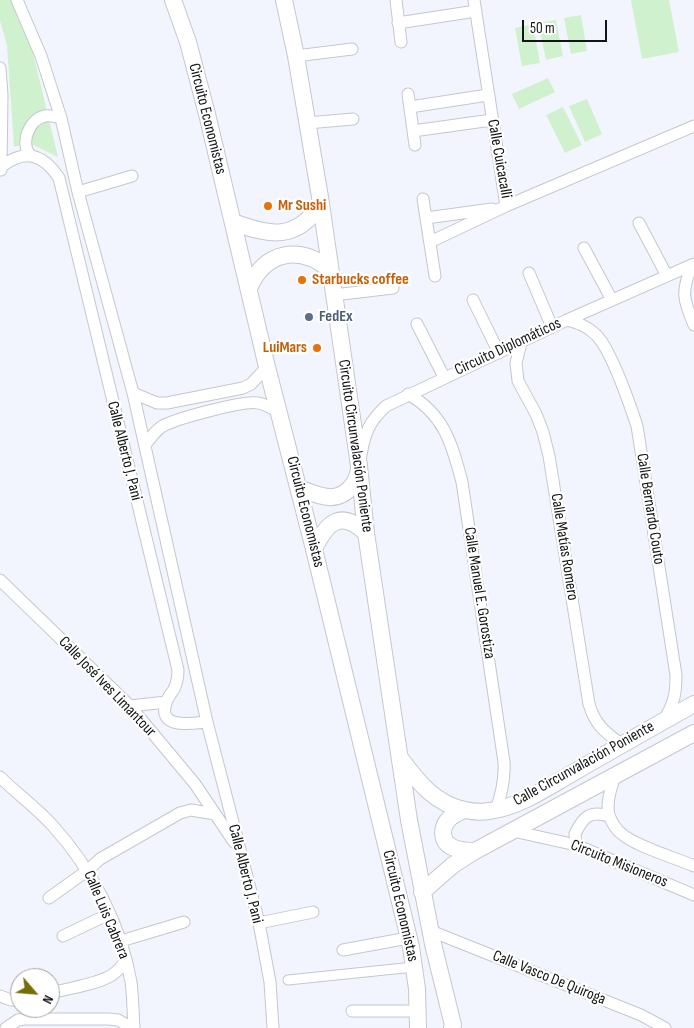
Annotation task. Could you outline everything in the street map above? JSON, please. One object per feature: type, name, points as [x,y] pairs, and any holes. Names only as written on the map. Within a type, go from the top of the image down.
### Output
[{"type":"main road","name":"Circuito Economistas","points":[[173,0],[188,42],[234,222],[267,367],[299,488],[408,938],[414,967],[418,1028]]},
{"type":"main road","name":"Circuito Circunvalación Poniente","points":[[284,0],[296,56],[321,204],[359,466],[366,533],[422,892]]},
{"type":"main road","points":[[234,222],[265,232],[286,233],[307,221],[321,204]]},
{"type":"main road","points":[[249,288],[259,270],[274,259],[284,256],[294,254],[313,258],[329,269]]},
{"type":"main road","points":[[299,488],[322,497],[340,496],[353,485],[359,466]]},
{"type":"main road","points":[[314,549],[325,530],[339,520],[353,523],[366,533]]},
{"type":"main road","name":"Calle Circunvalación Poniente","points":[[400,759],[423,788],[442,801],[464,810],[478,812],[496,810],[523,800],[694,704]]},
{"type":"main road","name":"Calle Circunvalación Poniente","points":[[422,892],[453,865],[475,852],[690,737]]},
{"type":"main road","points":[[464,810],[451,817],[445,824],[443,834],[445,842],[452,848],[475,852]]},
{"type":"main road","points":[[422,892],[452,1026]]},
{"type":"street","name":"Calle Alberto J. Pani","points":[[17,0],[41,56],[62,118],[78,192],[146,444],[207,722],[259,923],[270,982],[273,1028]]},
{"type":"street","points":[[396,0],[401,42]]},
{"type":"street","points":[[398,23],[475,6]]},
{"type":"street","name":"Calle Cuicacalli","points":[[475,6],[506,206],[694,126]]},
{"type":"street","points":[[296,56],[352,49]]},
{"type":"street","points":[[0,68],[0,171]]},
{"type":"street","points":[[408,94],[415,146]]},
{"type":"street","points":[[410,107],[488,95]]},
{"type":"street","points":[[0,171],[14,158],[30,155],[25,147],[25,141],[32,125],[38,119],[44,116],[62,118]]},
{"type":"street","points":[[307,123],[353,119]]},
{"type":"street","points":[[413,132],[492,120]]},
{"type":"street","name":"Calle Alberto J. Pani","points":[[30,155],[52,168],[59,178],[178,670],[176,685],[166,702]]},
{"type":"street","points":[[78,192],[132,176]]},
{"type":"street","points":[[423,199],[435,276]]},
{"type":"street","points":[[426,218],[506,206]]},
{"type":"street","points":[[430,242],[506,206]]},
{"type":"street","points":[[639,223],[667,276]]},
{"type":"street","points":[[584,248],[612,300]]},
{"type":"street","points":[[693,264],[685,283],[684,295],[687,309],[694,325]]},
{"type":"street","name":"Circuito Diplomáticos","points":[[359,466],[368,426],[386,406],[567,320],[693,264]]},
{"type":"street","points":[[529,273],[552,328]]},
{"type":"street","points":[[334,295],[393,288]]},
{"type":"street","points":[[473,300],[499,353]]},
{"type":"street","name":"Calle Bernardo Couto","points":[[567,320],[584,325],[596,334],[606,348],[631,406],[637,426],[676,675],[676,692],[672,705],[663,721]]},
{"type":"street","points":[[417,324],[444,377]]},
{"type":"street","name":"Calle Matías Romero","points":[[521,343],[516,363],[518,381],[536,414],[549,456],[589,704],[599,726],[622,745]]},
{"type":"street","points":[[133,393],[157,403],[168,403],[243,388],[251,384],[267,367]]},
{"type":"street","name":"Calle Manuel E. Gorostiza","points":[[408,394],[422,402],[434,413],[443,428],[462,482],[504,762],[505,778],[503,792],[496,810]]},
{"type":"street","points":[[146,444],[154,433],[174,421],[243,403],[257,402],[270,406],[279,413]]},
{"type":"street","name":"Calle José Ives Limantour","points":[[0,580],[130,706],[195,784],[239,850]]},
{"type":"street","points":[[130,706],[166,702],[164,710],[167,717],[176,724],[207,722]]},
{"type":"street","points":[[615,776],[608,799],[609,816],[615,828],[632,840],[694,866]]},
{"type":"street","name":"Calle Luis Cabrera","points":[[0,777],[52,824],[88,870],[121,941],[131,983],[133,1028]]},
{"type":"street","points":[[49,898],[100,860],[180,813],[191,810],[216,814]]},
{"type":"street","points":[[576,845],[575,834],[584,818],[591,814],[600,813],[609,816]]},
{"type":"street","name":"Circuito Misioneros","points":[[513,831],[576,845],[694,895]]},
{"type":"street","points":[[259,923],[313,912]]},
{"type":"street","points":[[63,936],[109,914]]},
{"type":"street","points":[[121,941],[184,922]]},
{"type":"street","name":"Calle Vasco De Quiroga","points":[[431,931],[641,1015],[665,1028]]},
{"type":"street","points":[[343,950],[408,938]]},
{"type":"street","points":[[60,990],[113,975],[126,960]]},
{"type":"street","points":[[288,980],[414,967]]},
{"type":"street","points":[[352,1011],[417,1011]]},
{"type":"street","points":[[6,1028],[18,1020],[25,1019],[109,1019],[118,1020],[133,1028]]},
{"type":"green space","points":[[0,0],[12,0],[31,45],[58,157],[29,143],[14,147],[7,45],[0,21]]},
{"type":"green space","points":[[631,0],[669,0],[679,52],[642,59]]},
{"type":"green space","points":[[581,15],[587,51],[571,54],[564,18]]},
{"type":"green space","points":[[556,20],[563,56],[546,60],[538,23]]},
{"type":"green space","points":[[533,24],[540,63],[522,66],[515,28]]},
{"type":"green space","points":[[548,78],[555,92],[519,109],[512,94]]},
{"type":"green space","points":[[587,99],[602,134],[585,142],[569,106]]},
{"type":"green space","points":[[563,107],[582,145],[565,153],[546,115]]},
{"type":"place","name":"Mr Sushi","points":[[268,206]]},
{"type":"place","name":"Starbucks coffee","points":[[302,280]]},
{"type":"place","name":"FedEx","points":[[309,317]]},
{"type":"place","name":"LuiMars","points":[[317,348]]}]
